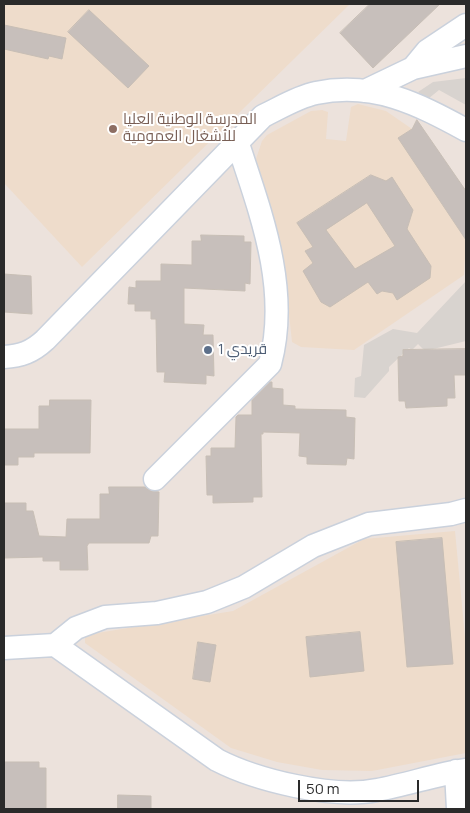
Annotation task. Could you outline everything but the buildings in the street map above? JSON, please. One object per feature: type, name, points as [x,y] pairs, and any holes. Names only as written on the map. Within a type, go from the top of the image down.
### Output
[{"type":"street","points":[[412,68],[427,51],[466,25]]},
{"type":"street","points":[[365,91],[412,68],[466,56]]},
{"type":"street","points":[[4,358],[34,351],[238,144],[263,116],[290,102],[315,93],[339,90],[365,91],[393,96],[419,105],[466,130]]},
{"type":"street","points":[[155,479],[270,364],[273,352],[275,338],[274,270],[267,237],[238,144]]},
{"type":"street","points":[[4,648],[55,645],[76,628],[105,617],[157,613],[207,602],[244,587],[314,546],[369,524],[461,515]]},
{"type":"street","points":[[55,645],[216,760],[240,772],[297,786],[336,791],[374,791],[461,771],[458,809]]},
{"type":"shaded area","name":"المدرسة الوطنية العليا للأشغال العمومية","points":[[4,4],[350,4],[82,267],[4,183]]},
{"type":"shaded area","points":[[466,78],[466,105],[439,90],[428,99],[418,92],[433,82]]},
{"type":"shaded area","points":[[358,104],[386,111],[412,129],[399,138],[466,240],[464,275],[354,350],[301,347],[292,342],[286,286],[254,165],[262,141],[267,135],[311,111],[322,110],[328,112],[326,139],[346,141],[351,107]]},
{"type":"shaded area","points":[[466,281],[466,341],[425,351],[418,344],[412,350],[409,348],[389,367],[389,371],[365,398],[354,397],[355,378],[361,376],[364,345],[393,329],[417,333]]},
{"type":"shaded area","points":[[455,531],[466,648],[466,753],[372,771],[322,770],[277,762],[231,748],[85,643],[85,635],[233,611],[364,539]]},
{"type":"place","name":"المدرسة الوطنية العليا للأشغال العمومية","points":[[113,129]]},
{"type":"place","name":"قريدي 1","points":[[208,350]]}]
